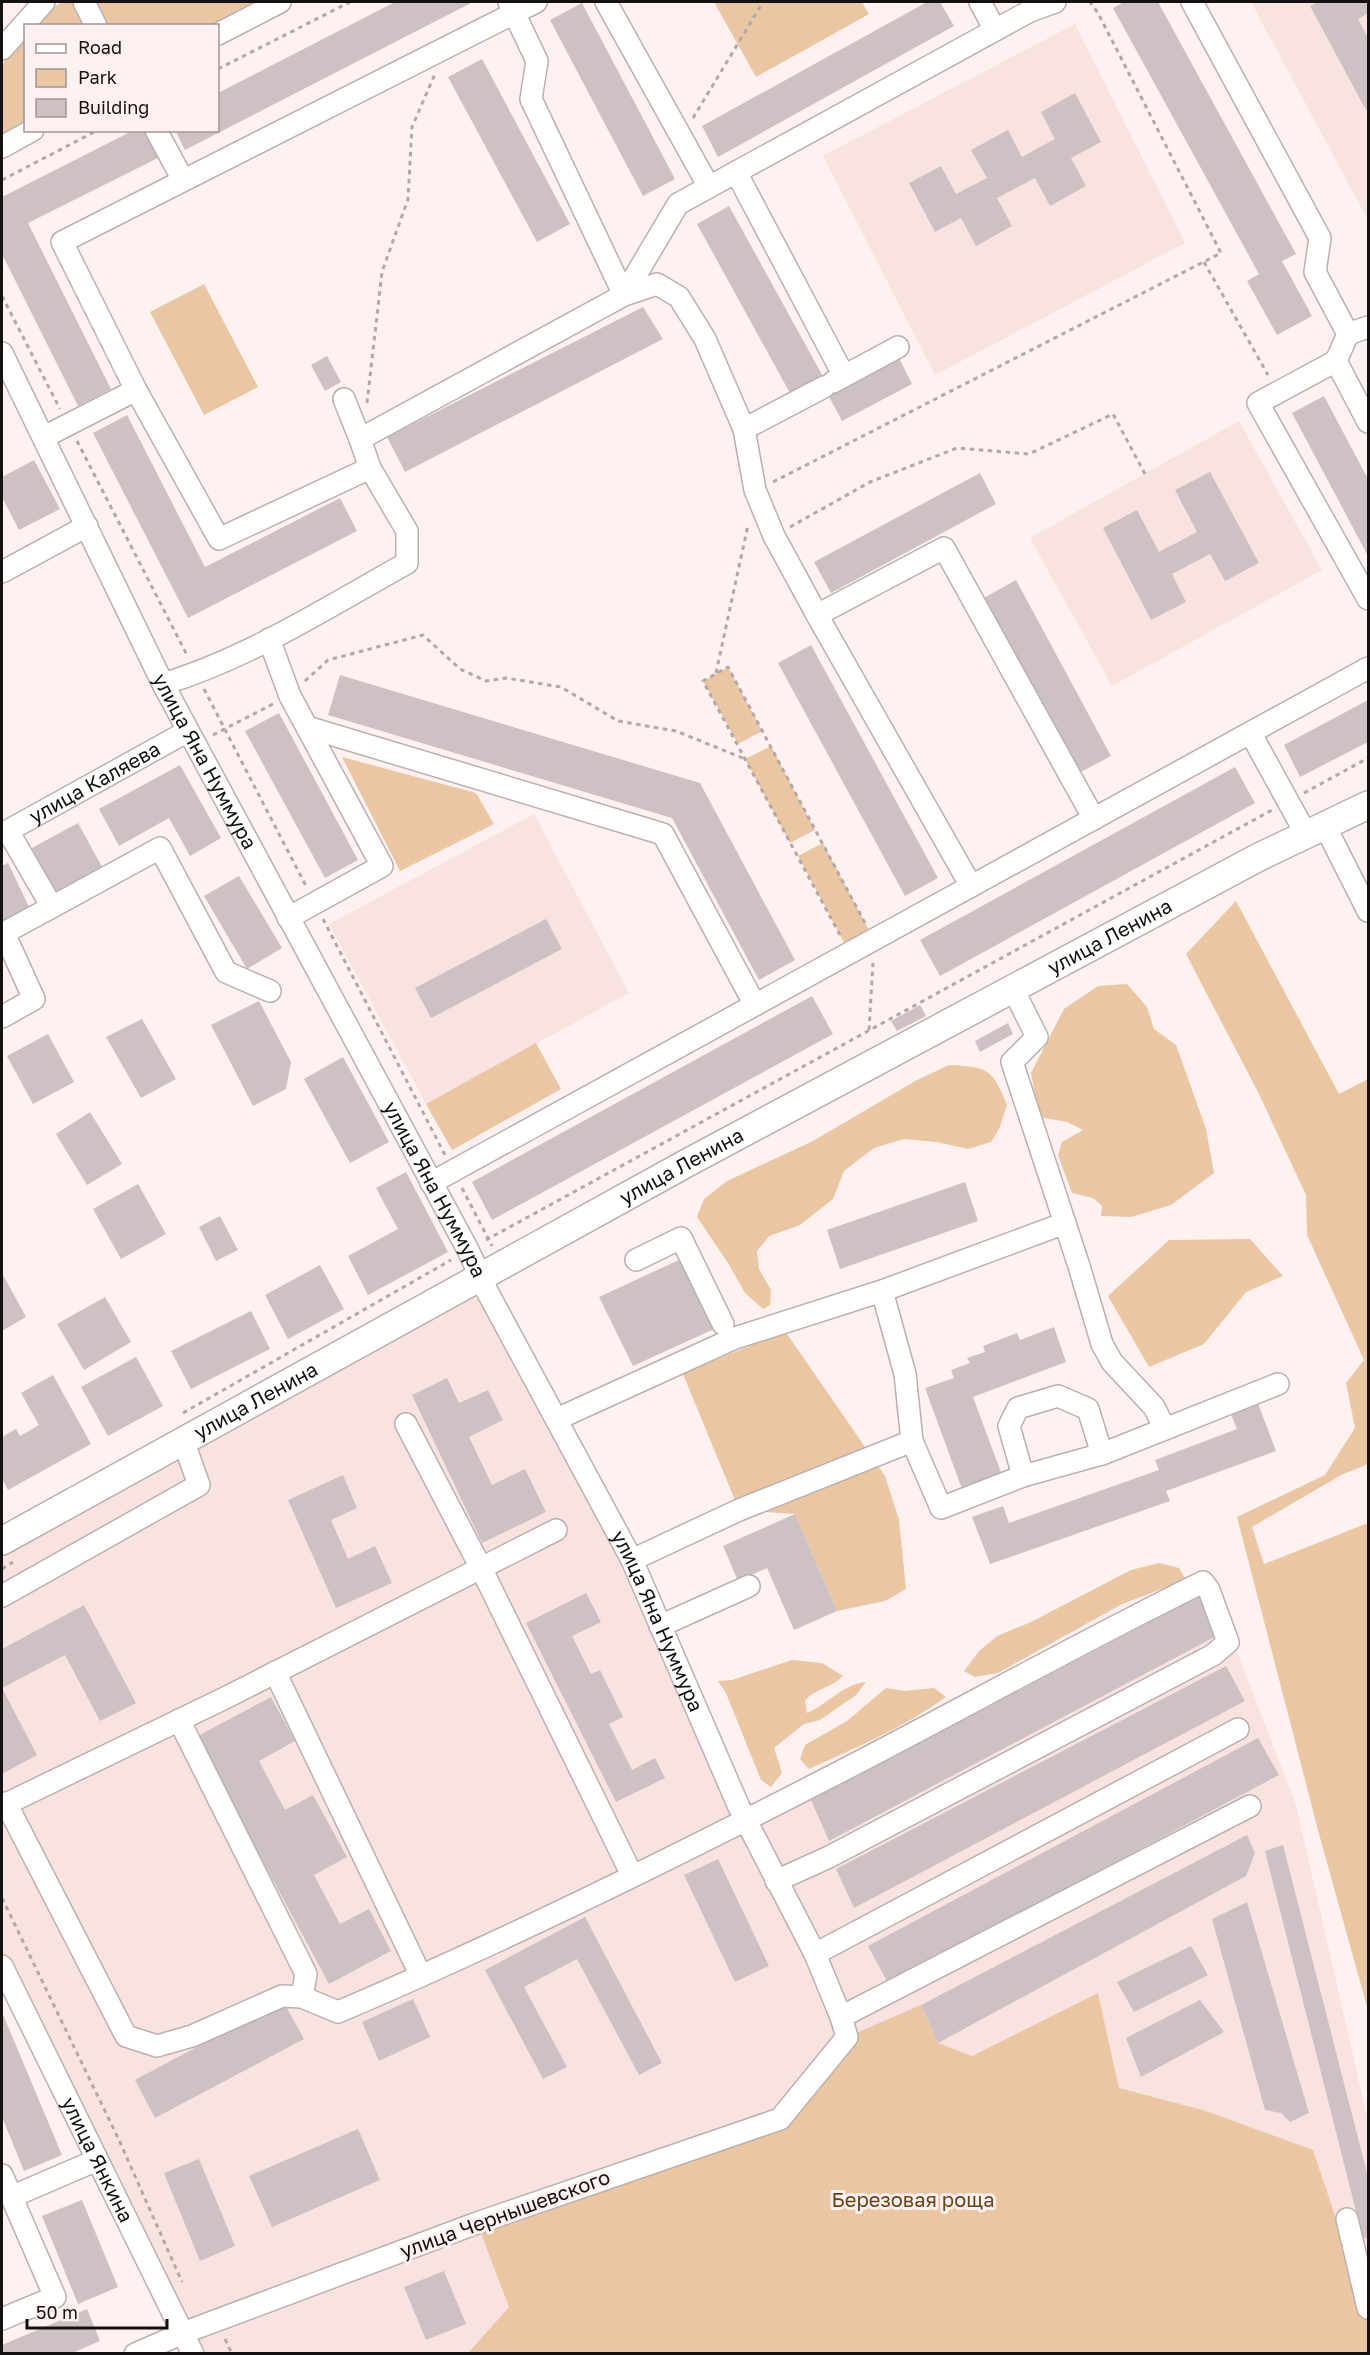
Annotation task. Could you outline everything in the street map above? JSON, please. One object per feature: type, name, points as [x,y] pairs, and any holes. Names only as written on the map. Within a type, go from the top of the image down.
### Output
[{"type":"main road","name":"улица Ленина","points":[[2,1541],[183,1427],[490,1270],[1113,934],[1368,804]]},
{"type":"street","points":[[24,24],[44,2]]},
{"type":"street","points":[[84,2],[95,24]]},
{"type":"street","points":[[219,33],[280,2]]},
{"type":"street","points":[[370,468],[219,539],[136,390],[62,242],[448,44],[512,6],[536,2]]},
{"type":"street","points":[[606,2],[709,187]]},
{"type":"street","points":[[980,2],[995,30]]},
{"type":"street","points":[[624,295],[678,204],[1029,11],[1055,2]]},
{"type":"street","points":[[1192,2],[1320,238],[1315,272],[1348,334]]},
{"type":"street","points":[[512,6],[537,61],[531,99],[624,295]]},
{"type":"street","points":[[2,49],[24,24]]},
{"type":"street","points":[[2,147],[29,132]]},
{"type":"street","points":[[157,132],[183,180]]},
{"type":"street","points":[[736,172],[832,383]]},
{"type":"street","points":[[358,434],[624,295],[657,284],[680,297],[705,339],[744,429],[755,490],[774,536],[971,886]]},
{"type":"street","points":[[1368,327],[1348,334],[1336,361],[1258,404],[1368,599]]},
{"type":"street","points":[[744,429],[898,347]]},
{"type":"street","name":"улица Яна Нуммура","points":[[2,353],[191,738],[468,1250],[490,1270],[556,1419],[632,1560],[745,1820],[815,1954],[844,2027]]},
{"type":"street","points":[[1336,361],[1368,422]]},
{"type":"street","points":[[44,437],[136,390]]},
{"type":"street","points":[[163,684],[196,674],[269,639],[407,563],[407,531],[370,468],[344,399]]},
{"type":"street","points":[[2,572],[87,526]]},
{"type":"street","points":[[817,615],[944,548],[1094,819]]},
{"type":"street","points":[[269,639],[290,696],[382,866],[288,918]]},
{"type":"street","points":[[431,1183],[1368,668]]},
{"type":"street","points":[[307,728],[663,834],[755,1005]]},
{"type":"street","points":[[1251,734],[1288,802],[1315,830],[1368,911]]},
{"type":"street","name":"улица Каляева","points":[[5,832],[191,738]]},
{"type":"street","points":[[5,832],[52,907]]},
{"type":"street","points":[[2,1017],[34,999],[4,933],[160,848],[226,972],[270,991]]},
{"type":"street","points":[[1013,989],[1037,1037],[1012,1062],[1102,1344],[1112,1362],[1154,1407],[1165,1429]]},
{"type":"street","points":[[556,1419],[735,1338],[882,1291],[1065,1223]]},
{"type":"street","points":[[636,1260],[681,1238],[723,1324]]},
{"type":"street","points":[[882,1291],[905,1374],[912,1441],[941,1508],[1023,1476],[1102,1454],[1278,1384]]},
{"type":"street","points":[[1023,1476],[1009,1426],[1018,1408],[1058,1396],[1088,1409],[1102,1454]]},
{"type":"street","points":[[406,1424],[481,1568],[632,1875]]},
{"type":"street","points":[[2,1596],[199,1485],[183,1427]]},
{"type":"street","points":[[632,1560],[739,1510],[912,1441]]},
{"type":"street","points":[[556,1530],[179,1720],[4,1804],[126,2036],[157,2046],[192,2036],[282,1996],[302,1997],[338,2012],[421,1976],[745,1820],[940,1720],[1103,1631],[1203,1582],[1209,1590],[1228,1642],[1213,1655],[830,1857],[776,1881]]},
{"type":"street","points":[[660,1626],[749,1586]]},
{"type":"street","points":[[275,1672],[421,1976]]},
{"type":"street","points":[[179,1720],[306,1974],[302,1997]]},
{"type":"street","points":[[815,1954],[1238,1729]]},
{"type":"street","points":[[844,2027],[1250,1806]]},
{"type":"street","name":"улица Янкина","points":[[2,1966],[97,2160],[192,2329],[193,2354]]},
{"type":"street","name":"улица Чернышевского","points":[[135,2354],[192,2329],[477,2223],[780,2119],[844,2027]]},
{"type":"street","points":[[11,2197],[97,2160]]},
{"type":"street","points":[[2,2175],[55,2296],[2,2319]]},
{"type":"street","points":[[1347,2219],[1368,2308]]},
{"type":"path","points":[[219,68],[350,2]]},
{"type":"path","points":[[681,137],[763,2]]},
{"type":"path","points":[[755,490],[1221,253],[1103,23],[1089,2]]},
{"type":"path","points":[[358,434],[367,410],[382,272],[408,198],[412,127],[448,44]]},
{"type":"path","points":[[2,180],[94,132]]},
{"type":"path","points":[[1204,262],[1278,392]]},
{"type":"path","points":[[2,296],[488,1239],[490,1270]]},
{"type":"path","points":[[774,536],[870,482],[957,448],[1029,454],[1113,414],[1145,474]]},
{"type":"path","points":[[716,673],[748,525]]},
{"type":"path","points":[[191,738],[225,729],[290,696],[328,660],[423,635],[460,669],[486,681],[506,678],[561,687],[618,722],[676,731],[745,759]]},
{"type":"path","points":[[850,954],[703,681],[728,667],[874,940],[869,1030]]},
{"type":"path","points":[[183,1427],[468,1250],[1368,758]]},
{"type":"path","points":[[2,1898],[119,2140],[182,2282]]},
{"type":"path","points":[[192,2329],[224,2337],[232,2354]]},
{"type":"shaded area","points":[[1251,2],[1368,2],[1368,220]]},
{"type":"shaded area","points":[[1075,24],[1185,243],[935,375],[823,156]]},
{"type":"shaded area","points":[[1239,421],[1322,570],[1112,686],[1030,538]]},
{"type":"shaded area","points":[[534,814],[629,993],[426,1104],[329,924]]},
{"type":"shaded area","points":[[480,1275],[557,1419],[739,1807],[788,1791],[1211,1584],[1296,1805],[1368,2121],[1368,2256],[1350,2261],[1313,2150],[1203,2110],[1119,2088],[1098,1993],[972,2056],[938,2043],[921,2005],[780,2119],[477,2223],[509,2307],[467,2353],[193,2353],[2,1966],[2,1541]]},
{"type":"green space","points":[[63,2],[74,2],[86,24],[34,24],[44,12]]},
{"type":"green space","points":[[93,2],[273,2],[219,26],[105,24]]},
{"type":"green space","points":[[714,2],[862,2],[869,14],[756,77]]},
{"type":"green space","points":[[24,35],[24,130],[2,142],[2,65]]},
{"type":"green space","points":[[204,284],[258,387],[204,415],[150,312]]},
{"type":"green space","points":[[728,667],[762,731],[738,744],[703,681]]},
{"type":"green space","points":[[771,746],[815,830],[790,843],[745,759]]},
{"type":"green space","points":[[342,757],[476,793],[494,824],[400,871]]},
{"type":"green space","points":[[823,843],[871,934],[847,948],[798,856]]},
{"type":"green space","points":[[1236,901],[1339,1094],[1368,1079],[1368,1464],[1341,1475],[1252,1527],[1264,1564],[1368,1523],[1368,2010],[1319,1834],[1237,1517],[1325,1475],[1355,1428],[1346,1383],[1364,1360],[1307,1235],[1306,1195],[1259,1094],[1186,954]]},
{"type":"green space","points":[[1127,984],[1147,1007],[1154,1029],[1176,1045],[1206,1129],[1214,1173],[1171,1205],[1131,1217],[1101,1216],[1102,1206],[1093,1198],[1072,1193],[1058,1155],[1062,1142],[1083,1130],[1067,1122],[1039,1117],[1031,1073],[1064,1009],[1098,986]]},
{"type":"green space","points":[[536,1043],[561,1089],[452,1150],[426,1104]]},
{"type":"green space","points":[[949,1065],[981,1069],[997,1083],[1007,1105],[999,1129],[991,1142],[968,1149],[937,1142],[904,1139],[874,1148],[844,1171],[833,1199],[800,1225],[769,1236],[757,1251],[759,1269],[771,1290],[770,1305],[763,1309],[745,1293],[697,1217],[704,1199],[727,1181],[813,1141],[917,1080]]},
{"type":"green space","points":[[1250,1239],[1283,1276],[1246,1292],[1204,1344],[1149,1367],[1108,1296],[1169,1240]]},
{"type":"green space","points":[[785,1331],[885,1476],[899,1520],[906,1589],[885,1601],[837,1611],[795,1514],[739,1510],[683,1374]]},
{"type":"green space","points":[[1159,1563],[1179,1568],[1186,1580],[1122,1604],[998,1673],[975,1677],[964,1671],[979,1651],[997,1636],[1031,1622],[1131,1570]]},
{"type":"green space","points":[[792,1660],[822,1663],[843,1676],[805,1700],[807,1713],[850,1686],[866,1682],[856,1695],[820,1720],[804,1724],[774,1748],[782,1773],[771,1787],[761,1780],[726,1693],[718,1681],[732,1680]]},
{"type":"green space","points":[[886,1688],[905,1691],[934,1688],[946,1697],[897,1727],[809,1769],[800,1759],[805,1745],[847,1721]]},
{"type":"green space","name":"Березовая роща","points":[[1098,1993],[1119,2088],[1203,2110],[1313,2150],[1350,2260],[1368,2256],[1368,2353],[467,2354],[509,2307],[477,2223],[779,2119],[847,2037],[921,2005],[938,2043],[972,2056]]},
{"type":"building","points":[[395,2],[473,2],[185,150],[176,132],[219,132],[219,92]]},
{"type":"building","points":[[927,2],[940,2],[954,26],[718,157],[702,126]]},
{"type":"building","points":[[1124,2],[1158,2],[1296,254],[1282,261],[1312,316],[1277,335],[1247,281],[1259,274],[1113,8]]},
{"type":"building","points":[[1319,2],[1368,2],[1368,13],[1358,19],[1368,38],[1368,108],[1366,110],[1310,6]]},
{"type":"building","points":[[582,3],[675,179],[643,196],[550,20]]},
{"type":"building","points":[[482,59],[570,224],[537,242],[448,77]]},
{"type":"building","points":[[1075,93],[1101,142],[1071,158],[1086,186],[1050,206],[1035,178],[997,198],[1012,226],[976,246],[961,218],[935,232],[909,183],[941,166],[956,194],[987,178],[971,150],[1008,130],[1022,157],[1055,139],[1041,112]]},
{"type":"building","points":[[130,132],[153,132],[164,155],[28,223],[111,389],[78,406],[2,254],[2,197]]},
{"type":"building","points":[[729,206],[831,391],[898,356],[912,384],[842,421],[820,380],[791,395],[697,224]]},
{"type":"building","points":[[643,307],[663,339],[405,472],[387,437]]},
{"type":"building","points":[[327,356],[341,382],[325,391],[311,365]]},
{"type":"building","points":[[1324,396],[1368,479],[1368,556],[1292,413]]},
{"type":"building","points":[[127,415],[205,567],[340,498],[357,531],[188,618],[93,433]]},
{"type":"building","points":[[34,460],[60,509],[19,530],[2,497],[2,477]]},
{"type":"building","points":[[1210,472],[1259,563],[1225,581],[1210,554],[1172,574],[1186,602],[1151,620],[1103,528],[1137,510],[1159,552],[1197,532],[1175,490]]},
{"type":"building","points":[[980,473],[996,504],[831,593],[814,562]]},
{"type":"building","points":[[1016,580],[1111,756],[1079,773],[984,598]]},
{"type":"building","points":[[811,645],[938,878],[905,896],[778,663]]},
{"type":"building","points":[[340,675],[700,783],[795,960],[759,980],[672,818],[328,715]]},
{"type":"building","points":[[1368,700],[1368,742],[1300,777],[1284,745]]},
{"type":"building","points":[[279,713],[358,860],[325,878],[245,731]]},
{"type":"building","points":[[180,765],[221,838],[190,856],[169,818],[119,846],[99,809]]},
{"type":"building","points":[[1235,767],[1255,803],[940,976],[920,940]]},
{"type":"building","points":[[78,823],[102,867],[54,894],[30,849]]},
{"type":"building","points":[[8,863],[30,909],[2,923],[2,866]]},
{"type":"building","points":[[239,876],[282,948],[247,969],[204,896]]},
{"type":"building","points":[[546,919],[562,949],[431,1018],[415,988]]},
{"type":"building","points":[[812,996],[833,1034],[492,1220],[472,1182]]},
{"type":"building","points":[[259,1001],[291,1062],[286,1089],[253,1106],[211,1025]]},
{"type":"building","points":[[920,1005],[926,1016],[897,1031],[891,1021]]},
{"type":"building","points":[[142,1019],[176,1079],[141,1098],[106,1037]]},
{"type":"building","points":[[1008,1023],[1013,1034],[980,1052],[975,1041]]},
{"type":"building","points":[[48,1034],[74,1082],[33,1104],[7,1056]]},
{"type":"building","points":[[343,1057],[389,1142],[350,1163],[304,1079]]},
{"type":"building","points":[[90,1112],[122,1164],[87,1185],[56,1134]]},
{"type":"building","points":[[406,1172],[448,1252],[368,1295],[348,1256],[398,1229],[376,1188]]},
{"type":"building","points":[[965,1182],[978,1221],[840,1269],[827,1230]]},
{"type":"building","points":[[138,1184],[166,1234],[121,1259],[93,1209]]},
{"type":"building","points":[[220,1216],[238,1250],[216,1261],[199,1227]]},
{"type":"building","points":[[681,1259],[714,1329],[633,1366],[599,1297]]},
{"type":"building","points":[[320,1265],[344,1309],[288,1339],[265,1295]]},
{"type":"building","points":[[2,1273],[26,1317],[2,1331]]},
{"type":"building","points":[[105,1297],[131,1342],[84,1370],[57,1324]]},
{"type":"building","points":[[251,1311],[270,1349],[191,1389],[171,1351]]},
{"type":"building","points":[[1054,1327],[1066,1362],[973,1397],[1002,1475],[962,1489],[925,1388],[954,1378],[951,1370],[970,1363],[967,1358],[985,1352],[983,1346],[1017,1333],[1020,1340]]},
{"type":"building","points":[[136,1357],[163,1406],[108,1436],[81,1387]]},
{"type":"building","points":[[53,1375],[91,1444],[8,1490],[2,1478],[2,1437],[16,1429],[20,1436],[39,1425],[21,1393]]},
{"type":"building","points":[[447,1378],[459,1403],[488,1390],[503,1420],[469,1437],[492,1485],[525,1469],[546,1512],[482,1543],[412,1395]]},
{"type":"building","points":[[1257,1401],[1276,1451],[1166,1491],[1170,1501],[990,1564],[972,1517],[1003,1506],[1009,1523],[1159,1470],[1155,1460],[1237,1429],[1230,1412]]},
{"type":"building","points":[[343,1475],[357,1508],[331,1520],[348,1559],[375,1546],[392,1583],[336,1608],[288,1500]]},
{"type":"building","points":[[795,1514],[837,1611],[794,1630],[767,1568],[738,1581],[723,1546]]},
{"type":"building","points":[[586,1593],[601,1622],[572,1636],[591,1674],[600,1670],[623,1717],[609,1724],[632,1770],[655,1758],[665,1778],[616,1802],[526,1623]]},
{"type":"building","points":[[1203,1594],[1222,1633],[829,1841],[811,1800]]},
{"type":"building","points":[[84,1605],[136,1703],[100,1721],[65,1655],[2,1688],[2,1649]]},
{"type":"building","points":[[1226,1666],[1245,1701],[854,1908],[836,1869]]},
{"type":"building","points":[[2,1688],[37,1755],[2,1774]]},
{"type":"building","points":[[271,1697],[295,1741],[259,1761],[285,1810],[313,1795],[347,1857],[314,1875],[340,1924],[369,1909],[391,1951],[329,1984],[196,1737]]},
{"type":"building","points":[[1258,1738],[1279,1775],[888,1983],[868,1946]]},
{"type":"building","points":[[1247,1835],[1255,1853],[1246,1876],[938,2043],[921,2005]]},
{"type":"building","points":[[1283,1845],[1368,2177],[1368,2237],[1363,2239],[1265,1851]]},
{"type":"building","points":[[718,1859],[769,1966],[735,1982],[684,1875]]},
{"type":"building","points":[[1247,1902],[1309,2113],[1290,2122],[1281,2113],[1265,2110],[1212,1919]]},
{"type":"building","points":[[585,1917],[662,2063],[639,2075],[577,1959],[524,1987],[567,2067],[543,2079],[485,1970]]},
{"type":"building","points":[[1191,1946],[1208,1975],[1134,2012],[1117,1982]]},
{"type":"building","points":[[413,1999],[430,2037],[379,2061],[362,2022]]},
{"type":"building","points":[[1200,2000],[1224,2032],[1141,2077],[1126,2038]]},
{"type":"building","points":[[283,2001],[304,2039],[155,2118],[135,2080]]},
{"type":"building","points":[[2,2012],[62,2155],[24,2171],[2,2117]]},
{"type":"building","points":[[358,2129],[380,2180],[272,2227],[249,2176]]},
{"type":"building","points":[[199,2159],[235,2246],[200,2261],[164,2173]]},
{"type":"building","points":[[82,2200],[118,2287],[78,2304],[42,2216]]},
{"type":"building","points":[[444,2271],[466,2324],[426,2340],[404,2287]]},
{"type":"building","points":[[87,2309],[100,2341],[70,2354],[4,2354],[2,2345]]}]
